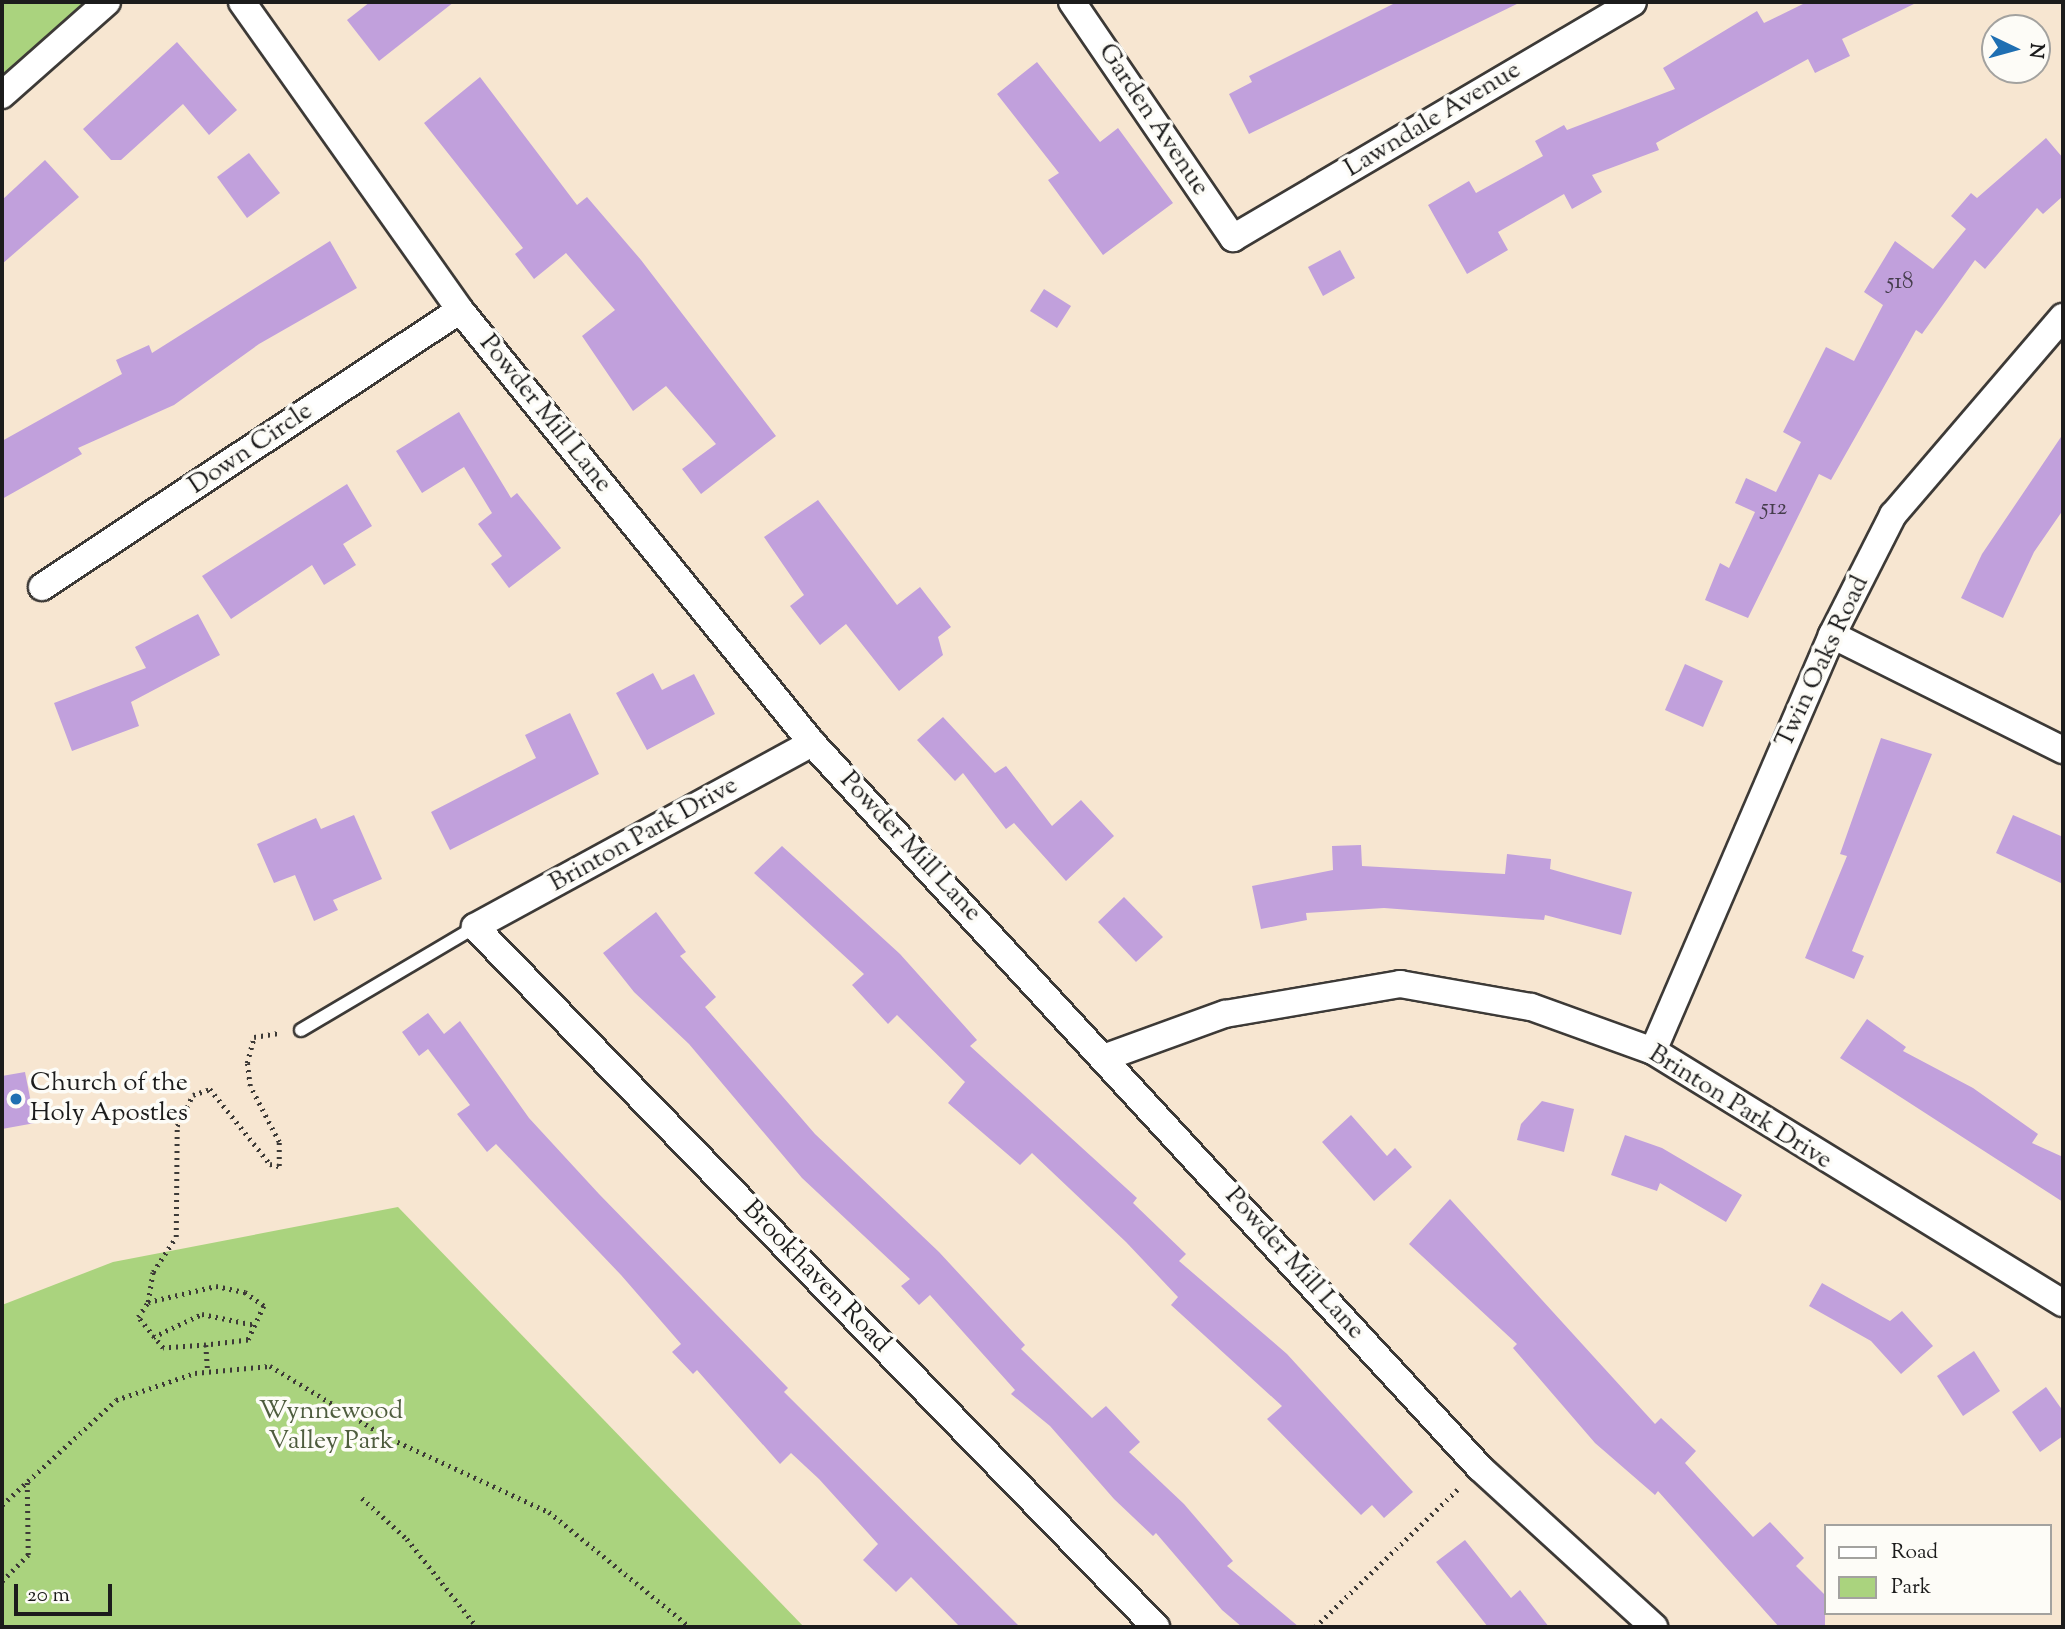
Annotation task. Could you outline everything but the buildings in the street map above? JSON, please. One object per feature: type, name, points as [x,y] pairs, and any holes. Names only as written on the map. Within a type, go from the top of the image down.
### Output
[{"type":"street","points":[[2,95],[107,2]]},
{"type":"street","name":"Powder Mill Lane","points":[[242,2],[460,310],[812,743],[1106,1057],[1480,1468],[1654,1627]]},
{"type":"street","name":"Garden Avenue","points":[[1072,2],[1233,238]]},
{"type":"street","name":"Lawndale Avenue","points":[[1233,238],[1633,2]]},
{"type":"street","name":"Down Circle","points":[[42,587],[460,310]]},
{"type":"street","name":"Twin Oaks Road","points":[[1653,1051],[1832,635],[1893,515],[2063,317]]},
{"type":"street","points":[[1832,635],[2063,750]]},
{"type":"street","name":"Brinton Park Drive","points":[[475,927],[812,743]]},
{"type":"street","name":"Brookhaven Road","points":[[475,927],[1156,1627]]},
{"type":"street","name":"Brinton Park Drive","points":[[1106,1057],[1225,1014],[1400,984],[1531,1007],[1653,1051],[2063,1303]]},
{"type":"lane","points":[[301,1030],[475,927]]},
{"type":"path","points":[[148,1302],[216,1286],[245,1292],[264,1306],[248,1340],[163,1348],[138,1317],[148,1302],[153,1272],[176,1237],[177,1126],[193,1096],[210,1089],[270,1164],[279,1166],[279,1142],[250,1086],[248,1049],[261,1034],[301,1030]]},
{"type":"path","points":[[153,1337],[202,1314],[255,1325]]},
{"type":"path","points":[[206,1345],[208,1371]]},
{"type":"path","points":[[2,1505],[78,1432],[142,1388],[208,1371],[270,1366],[385,1436],[549,1512],[690,1627]]},
{"type":"path","points":[[1315,1627],[1480,1468]]},
{"type":"path","points":[[2,1581],[28,1555],[27,1481]]},
{"type":"path","points":[[362,1498],[407,1539],[477,1627]]},
{"type":"green space","points":[[2,2],[107,2],[2,95]]},
{"type":"green space","name":"Wynnewood Valley Park","points":[[398,1207],[804,1627],[2,1627],[2,1305],[113,1262]]},
{"type":"place","name":"Church of the Holy Apostles","points":[[16,1099]]}]
